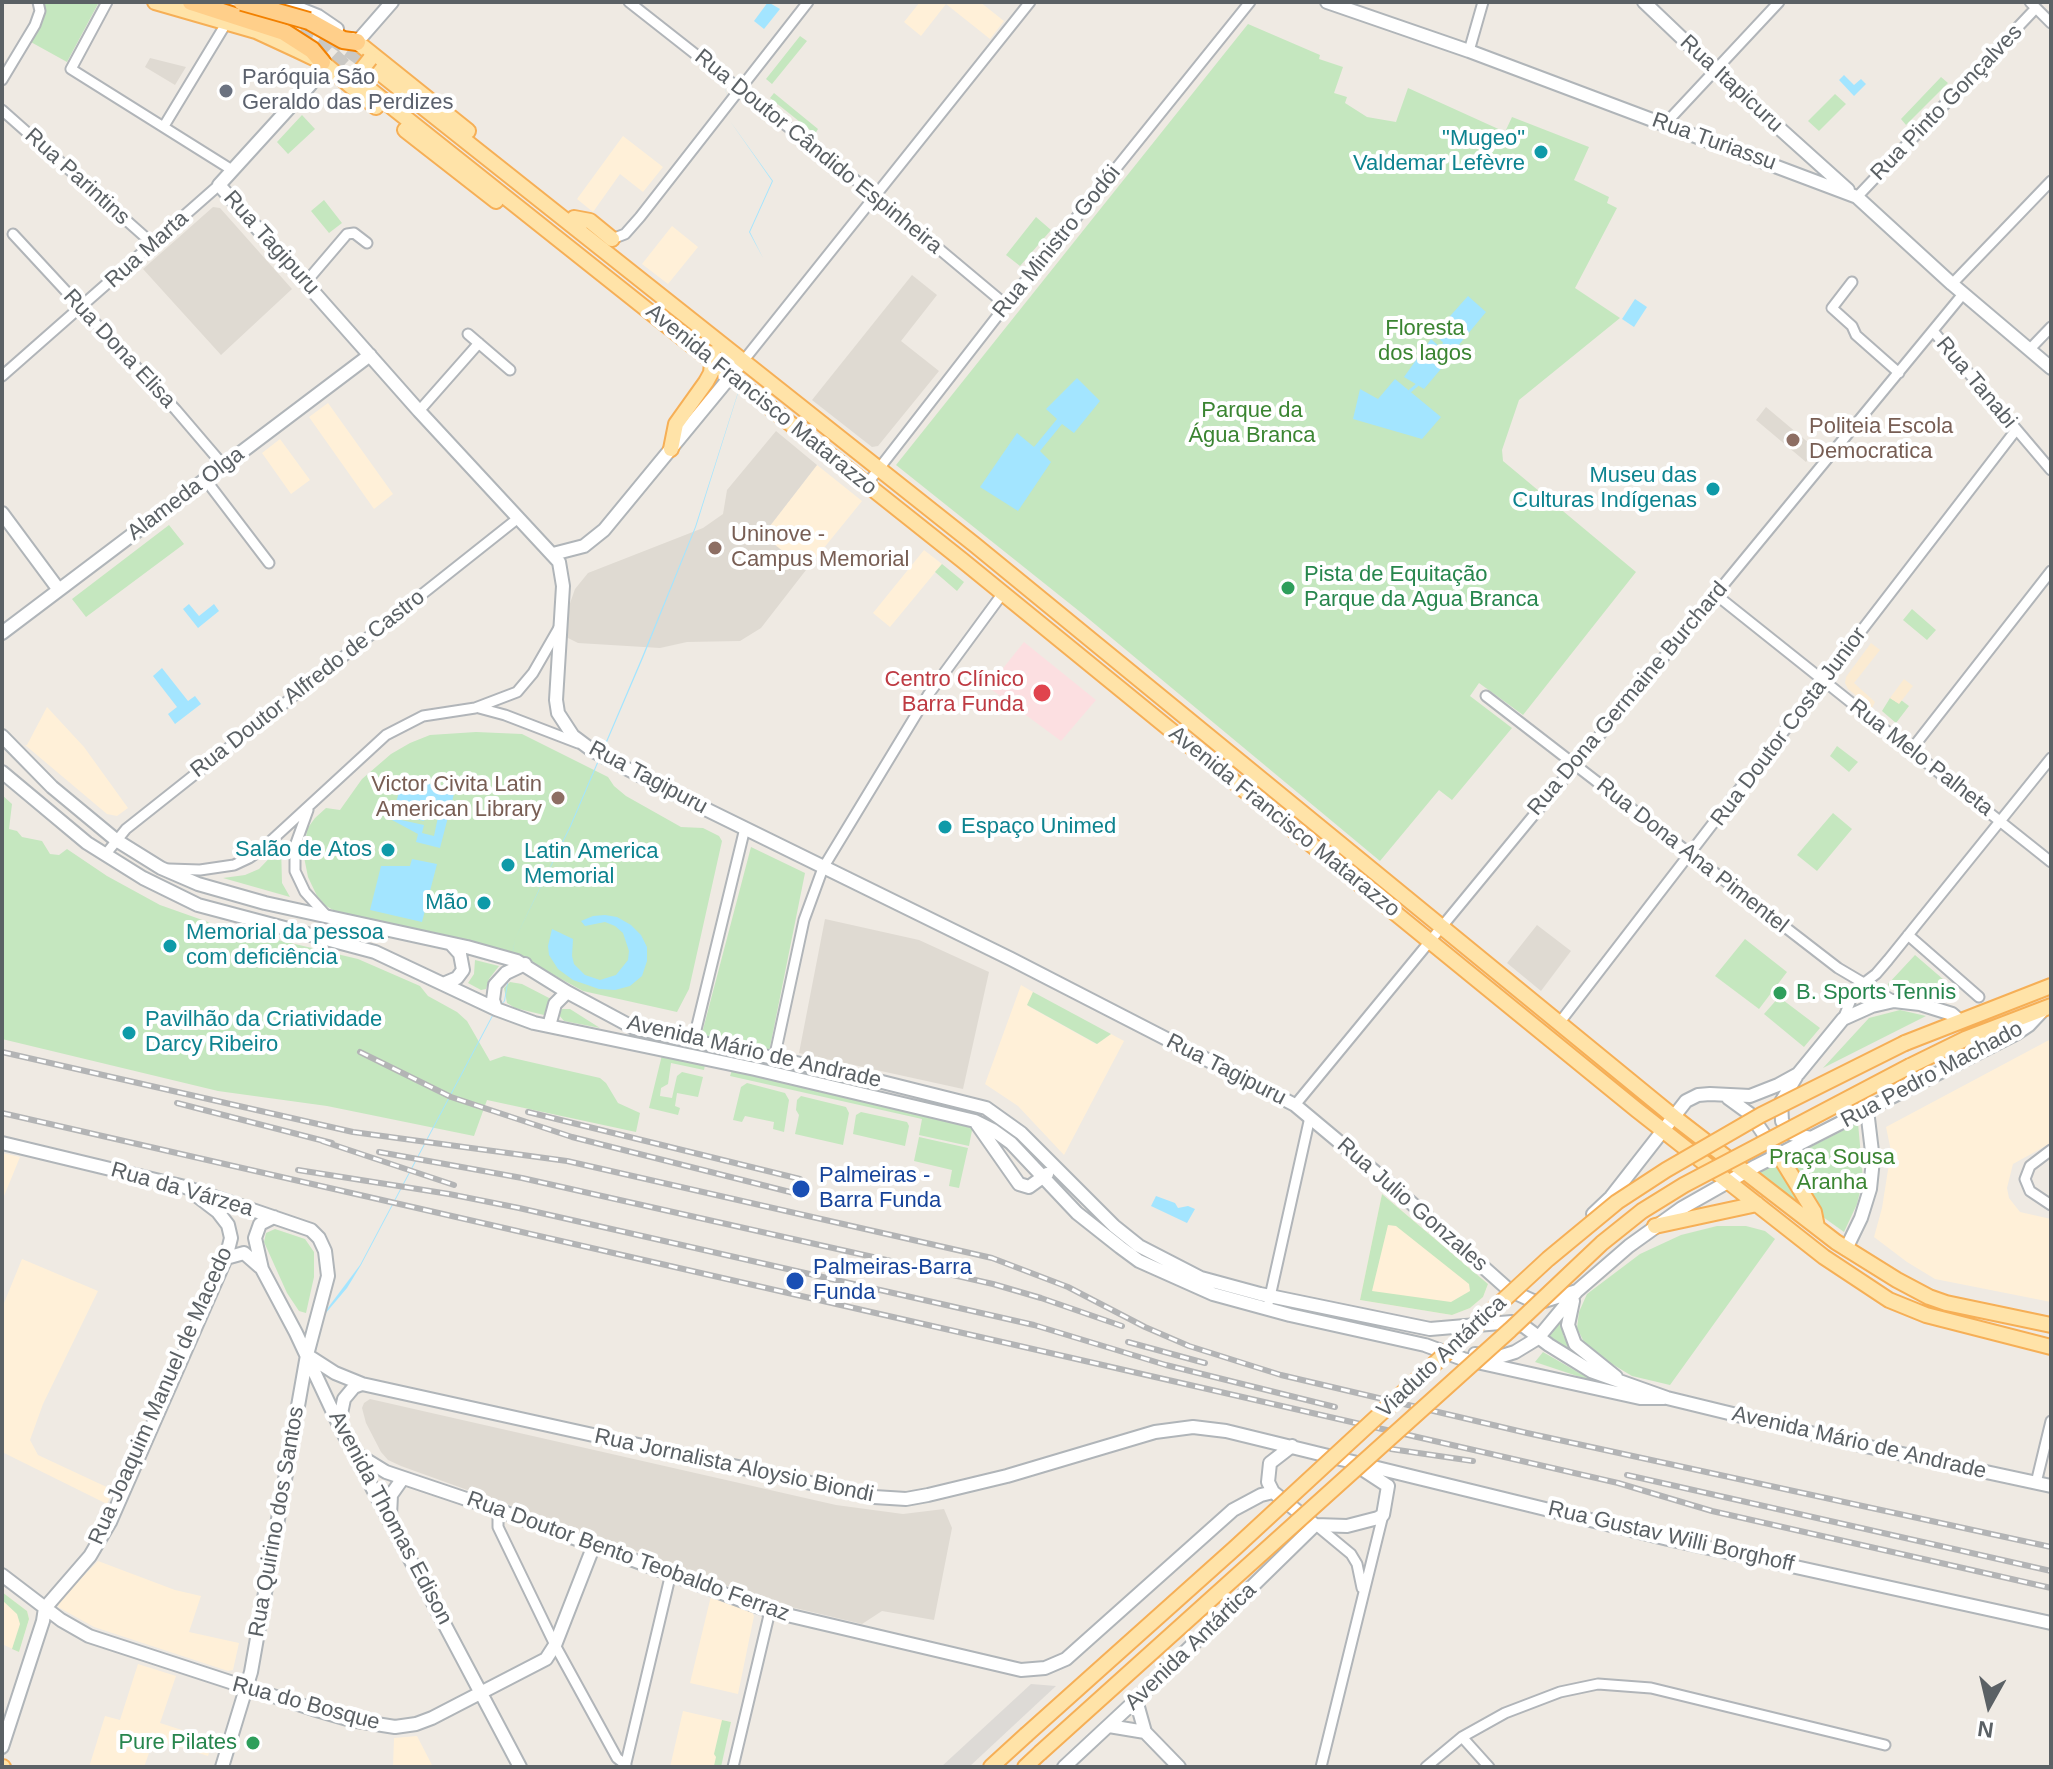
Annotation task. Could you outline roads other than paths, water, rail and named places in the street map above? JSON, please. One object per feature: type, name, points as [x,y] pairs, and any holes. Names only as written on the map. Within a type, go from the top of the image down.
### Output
[{"type":"highway","name":"Avenida Francisco Matarazzo","points":[[191,2],[284,32],[312,50],[322,62]]},
{"type":"highway","name":"Avenida Francisco Matarazzo","points":[[242,2],[309,21],[343,40],[357,42]]},
{"type":"main road","points":[[155,2],[256,31],[322,62]]},
{"type":"main road","name":"Avenida Francisco Matarazzo","points":[[357,42],[374,61],[596,244],[879,469],[1674,1117],[1846,1249],[1938,1300],[2051,1325]]},
{"type":"main road","points":[[358,86],[361,69],[374,61]]},
{"type":"main road","name":"Avenida Francisco Matarazzo","points":[[374,61],[592,232],[596,244]]},
{"type":"main road","name":"Avenida Francisco Matarazzo","points":[[322,62],[358,86],[534,229],[550,232],[713,360],[1664,1132],[1856,1281],[1889,1300],[1959,1325],[2051,1347]]},
{"type":"main road","points":[[574,218],[590,221],[612,239]]},
{"type":"main road","points":[[671,449],[676,424],[706,382],[713,360],[713,336]]},
{"type":"main road","points":[[1960,1021],[2051,986]]},
{"type":"main road","name":"Viaduto Antártica","points":[[1025,1767],[1498,1341],[1602,1243],[1642,1211],[1684,1185],[1910,1066],[1965,1039],[2047,1008]]},
{"type":"main road","name":"Viaduto Antártica","points":[[991,1767],[1235,1548],[1548,1259],[1617,1202],[1761,1115],[1905,1043],[1960,1021]]},
{"type":"main road","points":[[1779,1155],[1814,1212],[1817,1227]]},
{"type":"main road","points":[[1655,1226],[1757,1204]]},
{"type":"street","points":[[2,80],[35,25],[40,11],[38,2]]},
{"type":"street","points":[[107,2],[71,69],[232,170]]},
{"type":"street","points":[[283,2],[318,16],[357,42],[392,2]]},
{"type":"street","name":"Rua Doutor Cândido Espinheira","points":[[629,2],[877,197],[1006,305]]},
{"type":"street","points":[[612,239],[621,237],[635,224],[808,2]]},
{"type":"street","points":[[553,554],[574,551],[593,540],[617,516],[877,197],[1030,2]]},
{"type":"street","name":"Rua Ministro Godói","points":[[867,484],[1006,305],[1250,2]]},
{"type":"street","name":"Rua Turiassu","points":[[1327,2],[1665,124],[1788,154],[1857,197],[1963,294],[2051,368]]},
{"type":"street","points":[[1469,51],[1483,2]]},
{"type":"street","name":"Rua Itapicuru","points":[[1644,2],[1714,69],[1788,154],[1857,197]]},
{"type":"street","points":[[1665,124],[1779,2]]},
{"type":"street","points":[[2033,5],[2051,23]]},
{"type":"street","name":"Rua Pinto Gonçalves","points":[[1857,197],[2033,5]]},
{"type":"street","points":[[164,126],[227,22]]},
{"type":"street","points":[[219,185],[310,85],[322,62]]},
{"type":"street","name":"Rua Parintins","points":[[2,110],[153,244]]},
{"type":"street","points":[[1952,284],[2051,181]]},
{"type":"street","name":"Rua Marta","points":[[2,376],[219,185]]},
{"type":"street","name":"Rua Tagipuru","points":[[219,185],[419,411],[553,554],[562,572],[556,700],[565,726],[582,744],[1295,1105]]},
{"type":"street","points":[[306,282],[347,234],[354,233],[367,243]]},
{"type":"street","name":"Rua Dona Elisa","points":[[13,234],[223,465]]},
{"type":"street","points":[[1852,282],[1832,308],[1852,326],[1856,335],[1899,373]]},
{"type":"street","name":"Rua Dona Germaine Burchard","points":[[1295,1105],[1963,294]]},
{"type":"street","points":[[2029,350],[2051,327]]},
{"type":"street","name":"Rua Tanabi","points":[[1933,331],[2051,470]]},
{"type":"street","points":[[468,334],[510,370]]},
{"type":"street","points":[[419,411],[479,343]]},
{"type":"street","name":"Alameda Olga","points":[[2,633],[370,355]]},
{"type":"street","name":"Rua Doutor Costa Junior","points":[[1560,1022],[1692,855],[2016,430]]},
{"type":"street","points":[[205,479],[269,563]]},
{"type":"street","points":[[2,513],[59,590]]},
{"type":"street","name":"Rua Doutor Alfredo de Castro","points":[[105,855],[116,840],[517,519]]},
{"type":"street","points":[[1911,750],[2051,571]]},
{"type":"street","points":[[774,1059],[804,920],[823,868],[928,695],[1003,593]]},
{"type":"street","name":"Rua Melo Palheta","points":[[1715,594],[2051,862]]},
{"type":"street","points":[[161,868],[189,871],[234,865],[261,850],[368,750],[405,724],[438,713],[475,708],[517,692],[533,673],[560,625]]},
{"type":"street","name":"Rua Dona Ana Pimentel","points":[[1486,696],[1851,978],[1894,1001]]},
{"type":"street","points":[[475,708],[505,715],[582,744]]},
{"type":"street","name":"Avenida Mário de Andrade","points":[[2,736],[52,787],[116,840],[161,868],[229,894],[451,944],[525,964],[567,992],[631,1026],[963,1100],[986,1108],[1021,1133],[1114,1226],[1139,1246],[1201,1278],[1269,1303],[1425,1345],[1463,1359],[1640,1398],[1667,1398]]},
{"type":"street","points":[[1811,1138],[1791,1134],[1782,1121],[1781,1102],[1798,1074],[1843,1019],[1855,990],[1876,974],[2051,758]]},
{"type":"street","points":[[2,772],[66,828],[105,855]]},
{"type":"street","points":[[314,800],[298,830],[295,871],[313,903],[328,917]]},
{"type":"street","points":[[693,1042],[745,828]]},
{"type":"street","name":"Avenida Mário de Andrade","points":[[105,855],[198,905],[355,945],[496,1009],[549,1026],[755,1069],[975,1121],[1011,1143],[1077,1213],[1139,1261],[1213,1294],[1430,1329],[1512,1322],[1525,1327],[1591,1371],[1667,1398],[1856,1444],[2051,1486]]},
{"type":"street","points":[[1908,935],[1979,997]]},
{"type":"street","points":[[443,984],[457,978],[463,970],[460,954],[451,944]]},
{"type":"street","points":[[496,1009],[493,1000],[495,985],[506,973],[525,964]]},
{"type":"street","points":[[549,1026],[555,1004],[567,992]]},
{"type":"street","points":[[1843,1019],[1872,1006],[1894,1001],[1937,1008],[1960,1021]]},
{"type":"street","name":"Rua Pedro Machado","points":[[1425,1345],[1470,1354],[1505,1356],[1538,1338],[1577,1291],[1655,1226],[1747,1171],[2017,1033],[2047,1008]]},
{"type":"street","points":[[1465,1326],[1611,1197],[1686,1101],[1698,1095],[1750,1096],[1763,1093],[1798,1074]]},
{"type":"street","points":[[1720,1094],[1742,1106],[1779,1155]]},
{"type":"street","name":"Rua Julio Gonzales","points":[[1295,1105],[1509,1290],[1533,1301],[1544,1301],[1577,1291]]},
{"type":"street","points":[[1846,1249],[1861,1218],[1870,1189],[1873,1160],[1867,1110]]},
{"type":"street","points":[[1269,1303],[1310,1117]]},
{"type":"street","points":[[975,1121],[1019,1184],[1029,1187],[1055,1168]]},
{"type":"street","name":"Rua da Várzea","points":[[2,1143],[185,1187],[311,1230],[325,1251],[328,1276]]},
{"type":"street","points":[[2051,1150],[2030,1166],[2025,1179],[2030,1191],[2051,1205]]},
{"type":"street","name":"Rua Joaquim Manuel de Macedo","points":[[2,1747],[45,1608],[90,1556],[110,1522],[226,1258],[231,1238],[228,1225],[214,1208],[185,1187]]},
{"type":"street","name":"Avenida Thomas Edison","points":[[274,1217],[260,1224],[255,1238],[262,1269],[339,1425],[520,1767]]},
{"type":"street","points":[[226,1258],[244,1253],[262,1269]]},
{"type":"street","name":"Rua Quirino dos Santos","points":[[222,1767],[248,1689],[307,1355],[328,1276]]},
{"type":"street","points":[[1577,1291],[1570,1308],[1568,1325],[1575,1344],[1628,1385]]},
{"type":"street","name":"Rua Jornalista Aloysio Biondi","points":[[307,1355],[335,1373],[362,1384],[874,1497],[906,1499],[928,1495],[1007,1476],[1122,1440],[1193,1427],[1249,1435],[1292,1446]]},
{"type":"street","points":[[339,1425],[344,1399],[354,1387],[362,1384]]},
{"type":"street","points":[[2036,1483],[2051,1421]]},
{"type":"street","points":[[1292,1446],[1270,1463],[1268,1482],[1273,1492],[1351,1554],[1357,1564],[1363,1591]]},
{"type":"street","name":"Rua Gustav Willi Borghoff","points":[[1292,1446],[1668,1539],[2051,1623]]},
{"type":"street","name":"Rua Doutor Bento Teobaldo Ferraz","points":[[355,1453],[379,1469],[770,1611],[1021,1670],[1045,1668],[1066,1659],[1233,1510],[1273,1492]]},
{"type":"street","points":[[1346,1459],[1388,1486],[1422,1477]]},
{"type":"street","points":[[392,1523],[391,1495],[403,1478]]},
{"type":"street","points":[[1321,1767],[1388,1486]]},
{"type":"street","points":[[498,1510],[498,1527],[555,1645],[617,1758],[626,1766],[671,1573]]},
{"type":"street","points":[[1315,1525],[1347,1526],[1373,1521],[1383,1515]]},
{"type":"street","name":"Avenida Antártica","points":[[1064,1767],[1315,1525]]},
{"type":"street","name":"Rua do Bosque","points":[[2,1575],[89,1636],[351,1720],[395,1727],[416,1724],[546,1659],[555,1645],[594,1545]]},
{"type":"street","points":[[733,1767],[770,1611]]},
{"type":"street","points":[[1426,1767],[1462,1737],[1484,1724],[1540,1699],[1598,1684],[1651,1688],[1885,1745]]},
{"type":"street","points":[[1136,1700],[1145,1732],[1179,1767]]},
{"type":"street","points":[[1109,1726],[1145,1732]]},
{"type":"street","points":[[1462,1737],[1489,1767]]},
{"type":"water","points":[[630,2],[630,9],[724,77],[730,121],[724,78],[629,9]]},
{"type":"water","points":[[768,2],[780,9],[764,29],[754,21]]},
{"type":"water","points":[[1844,75],[1854,85],[1861,79],[1866,84],[1854,96],[1839,80]]},
{"type":"water","points":[[730,121],[773,181],[750,232],[763,258],[749,232],[772,181]]},
{"type":"water","points":[[1468,296],[1486,312],[1453,352],[1434,334]]},
{"type":"water","points":[[1635,299],[1647,307],[1634,327],[1622,319]]},
{"type":"water","points":[[755,339],[696,527],[643,658],[571,826],[515,939],[570,826],[695,527]]},
{"type":"water","points":[[1431,339],[1451,357],[1424,389],[1404,377]]},
{"type":"water","points":[[1077,378],[1100,401],[1074,433],[1062,424],[1040,451],[1051,462],[1018,511],[980,487],[1017,433],[1034,447],[1057,419],[1046,409]]},
{"type":"water","points":[[1395,379],[1441,417],[1422,439],[1353,419],[1360,389],[1378,399]]},
{"type":"water","points":[[189,604],[199,616],[214,604],[219,611],[198,628],[183,609]]},
{"type":"water","points":[[162,668],[188,701],[195,696],[201,704],[175,724],[168,714],[177,707],[153,676]]},
{"type":"water","points":[[403,777],[455,790],[440,848],[416,842],[418,834],[392,820],[424,825],[422,833],[434,836],[438,817],[427,814],[424,821],[393,814]]},
{"type":"water","points":[[412,859],[437,864],[422,922],[370,910],[381,866],[410,866]]},
{"type":"water","points":[[605,915],[617,917],[631,925],[647,947],[642,976],[630,986],[615,990],[599,989],[573,980],[558,969],[549,955],[552,929],[573,939],[574,964],[585,975],[600,980],[616,975],[628,960],[629,951],[623,933],[605,922],[585,926],[581,921]]},
{"type":"water","points":[[515,939],[505,1001],[496,1010],[361,1265],[325,1314],[292,1449],[324,1313],[360,1265],[495,1010],[504,1001]]},
{"type":"water","points":[[1156,1196],[1175,1203],[1178,1208],[1188,1206],[1195,1209],[1187,1223],[1151,1206]]},
{"type":"waterway","points":[[1441,348],[1444,344]]},
{"type":"waterway","points":[[1410,391],[1417,385]]},
{"type":"tunnel","points":[[280,24],[323,45],[363,83]]},
{"type":"tunnel","points":[[331,38],[376,70]]},
{"type":"railway","points":[[2,1052],[353,1132],[567,1161],[992,1258],[1068,1287],[1189,1346],[1281,1375],[1527,1433],[2051,1547]]},
{"type":"railway","points":[[360,1052],[451,1097],[572,1137],[798,1194]]},
{"type":"railway","points":[[177,1103],[332,1143]]},
{"type":"railway","points":[[528,1112],[800,1179]]},
{"type":"railway","points":[[2,1113],[1618,1483],[1712,1511],[2051,1588]]},
{"type":"railway","points":[[322,1141],[454,1185]]},
{"type":"railway","points":[[379,1152],[522,1178],[993,1284],[1122,1326]]},
{"type":"railway","points":[[298,1170],[519,1208],[1034,1325],[1166,1365],[1335,1407]]},
{"type":"railway","points":[[1128,1342],[1205,1363]]},
{"type":"railway","points":[[1391,1449],[1473,1461]]},
{"type":"railway","points":[[1627,1475],[2051,1571]]},
{"type":"place","name":"Paróquia São Geraldo das Perdizes","points":[[226,91]]},
{"type":"place","name":"\"Mugeo\" Valdemar Lefèvre","points":[[1541,152]]},
{"type":"place","name":"Politeia Escola Democratica","points":[[1793,440]]},
{"type":"place","name":"Museu das Culturas Indígenas","points":[[1713,489]]},
{"type":"place","name":"Uninove - Campus Memorial","points":[[715,548]]},
{"type":"place","name":"Pista de Equitação Parque da Agua Branca","points":[[1288,588]]},
{"type":"place","name":"Centro Clínico Barra Funda","points":[[1042,693]]},
{"type":"place","name":"Victor Civita Latin American Library","points":[[558,798]]},
{"type":"place","name":"Espaço Unimed","points":[[945,827]]},
{"type":"place","name":"Salão de Atos","points":[[388,850]]},
{"type":"place","name":"Latin America Memorial","points":[[508,865]]},
{"type":"place","name":"Mão","points":[[484,903]]},
{"type":"place","name":"Memorial da pessoa com deficiência","points":[[170,946]]},
{"type":"place","name":"B. Sports Tennis","points":[[1780,993]]},
{"type":"place","name":"Pavilhão da Criatividade Darcy Ribeiro","points":[[129,1033]]},
{"type":"place","name":"Palmeiras - Barra Funda","points":[[801,1189]]},
{"type":"place","name":"Palmeiras-Barra Funda","points":[[795,1281]]},
{"type":"place","name":"Pure Pilates","points":[[253,1743]]},
{"type":"park label","name":"Floresta dos lagos","points":[[1425,342]]},
{"type":"park label","name":"Parque da Água Branca","points":[[1252,424]]},
{"type":"park label","name":"Praça Sousa Aranha","points":[[1832,1170]]}]
